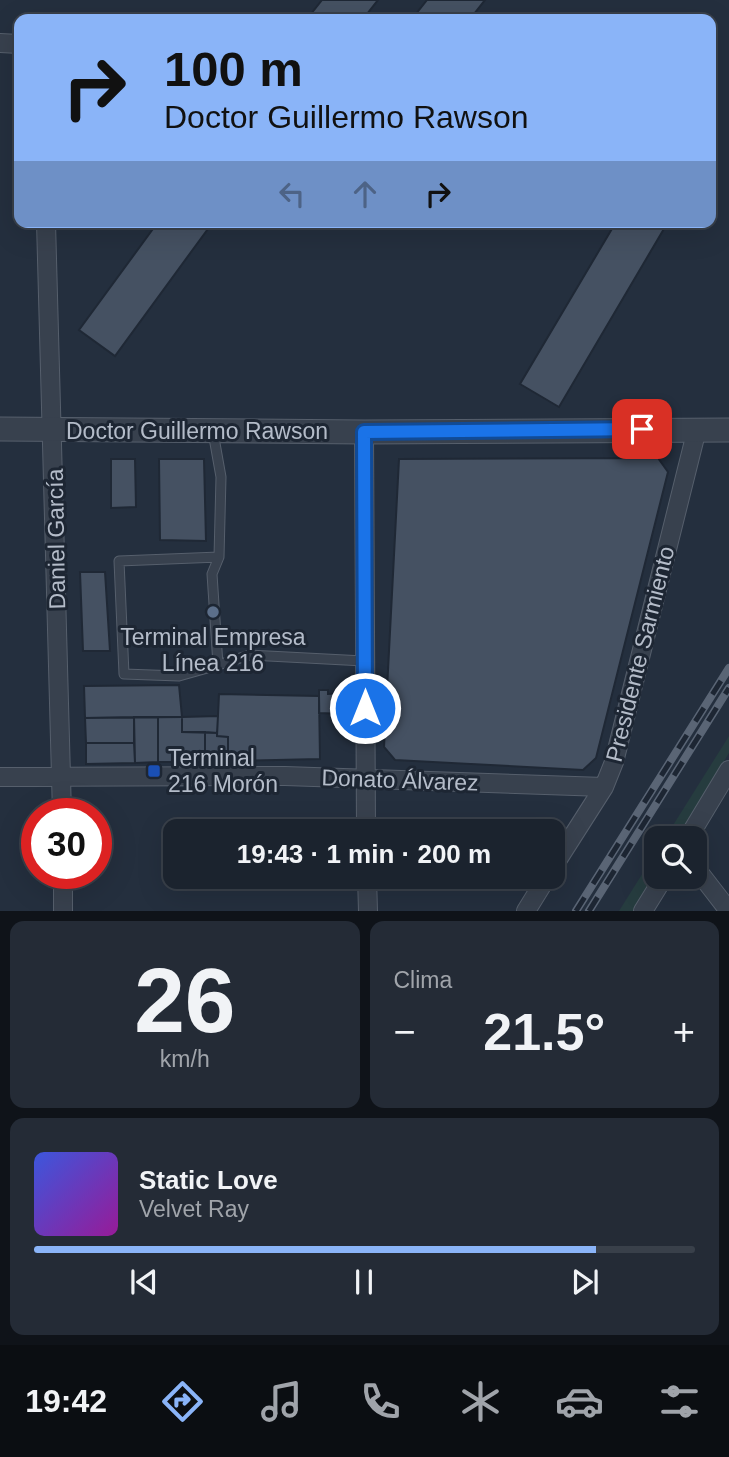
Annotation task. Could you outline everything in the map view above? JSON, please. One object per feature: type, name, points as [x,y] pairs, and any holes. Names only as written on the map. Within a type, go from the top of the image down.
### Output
[{"type":"street","name":"Daniel García","points":[[46,228],[62,798]]},
{"type":"street","name":"Doctor Guillermo Rawson","points":[[0,429],[364,432],[729,430]]},
{"type":"street","name":"Presidente Sarmiento","points":[[565,848],[604,787],[614,762],[697,429]]},
{"type":"street","points":[[364,432],[366,819]]},
{"type":"street","points":[[695,826],[729,770]]},
{"type":"street","points":[[0,777],[62,776]]},
{"type":"street","name":"Donato Álvarez","points":[[62,776],[365,778],[604,787]]},
{"type":"street","points":[[707,883],[729,911]]},
{"type":"street","points":[[62,889],[63,911]]},
{"type":"street","points":[[367,889],[368,911]]},
{"type":"street","points":[[526,911],[540,889]]},
{"type":"street","points":[[643,911],[657,889]]},
{"type":"lane","points":[[212,431],[221,477],[219,557],[212,574],[218,665]]},
{"type":"lane","points":[[219,557],[119,561],[124,674],[179,676],[250,655],[364,661]]},
{"type":"green space","points":[[729,736],[729,753],[684,826],[673,826]]},
{"type":"green space","points":[[644,871],[646,889],[633,911],[619,911]]},
{"type":"building","points":[[322,0],[378,0],[367,14],[311,14]]},
{"type":"building","points":[[427,0],[485,0],[474,14],[416,14]]},
{"type":"building","points":[[154,228],[209,228],[115,356],[79,330]]},
{"type":"building","points":[[612,228],[664,228],[559,407],[520,384]]},
{"type":"building","points":[[658,458],[668,472],[596,758],[583,770],[395,760],[384,747],[399,459]]},
{"type":"building","points":[[111,459],[135,459],[136,507],[111,508]]},
{"type":"building","points":[[159,459],[204,459],[206,541],[160,540]]},
{"type":"building","points":[[80,572],[105,572],[110,651],[83,651]]},
{"type":"building","points":[[179,685],[182,717],[85,718],[84,686]]},
{"type":"building","points":[[319,690],[328,690],[328,694],[344,693],[344,714],[319,713]]},
{"type":"building","points":[[219,694],[319,696],[320,759],[228,761],[228,737],[217,736]]},
{"type":"building","points":[[218,716],[217,733],[182,732],[182,717]]},
{"type":"building","points":[[134,717],[158,717],[158,762],[135,763]]},
{"type":"building","points":[[134,717],[134,743],[86,743],[85,718]]},
{"type":"building","points":[[158,717],[182,717],[182,732],[205,732],[205,762],[158,762]]},
{"type":"building","points":[[205,732],[228,737],[228,761],[205,762]]},
{"type":"building","points":[[86,743],[134,743],[135,763],[86,764]]},
{"type":"railway","points":[[576,911],[729,668]]},
{"type":"railway","points":[[589,911],[729,688]]},
{"type":"place","name":"Terminal Empresa Línea 216","points":[[213,612]]},
{"type":"place","name":"Terminal 216 Morón","points":[[154,771]]},
{"type":"route","points":[[365,708],[364,432],[642,429]]}]
